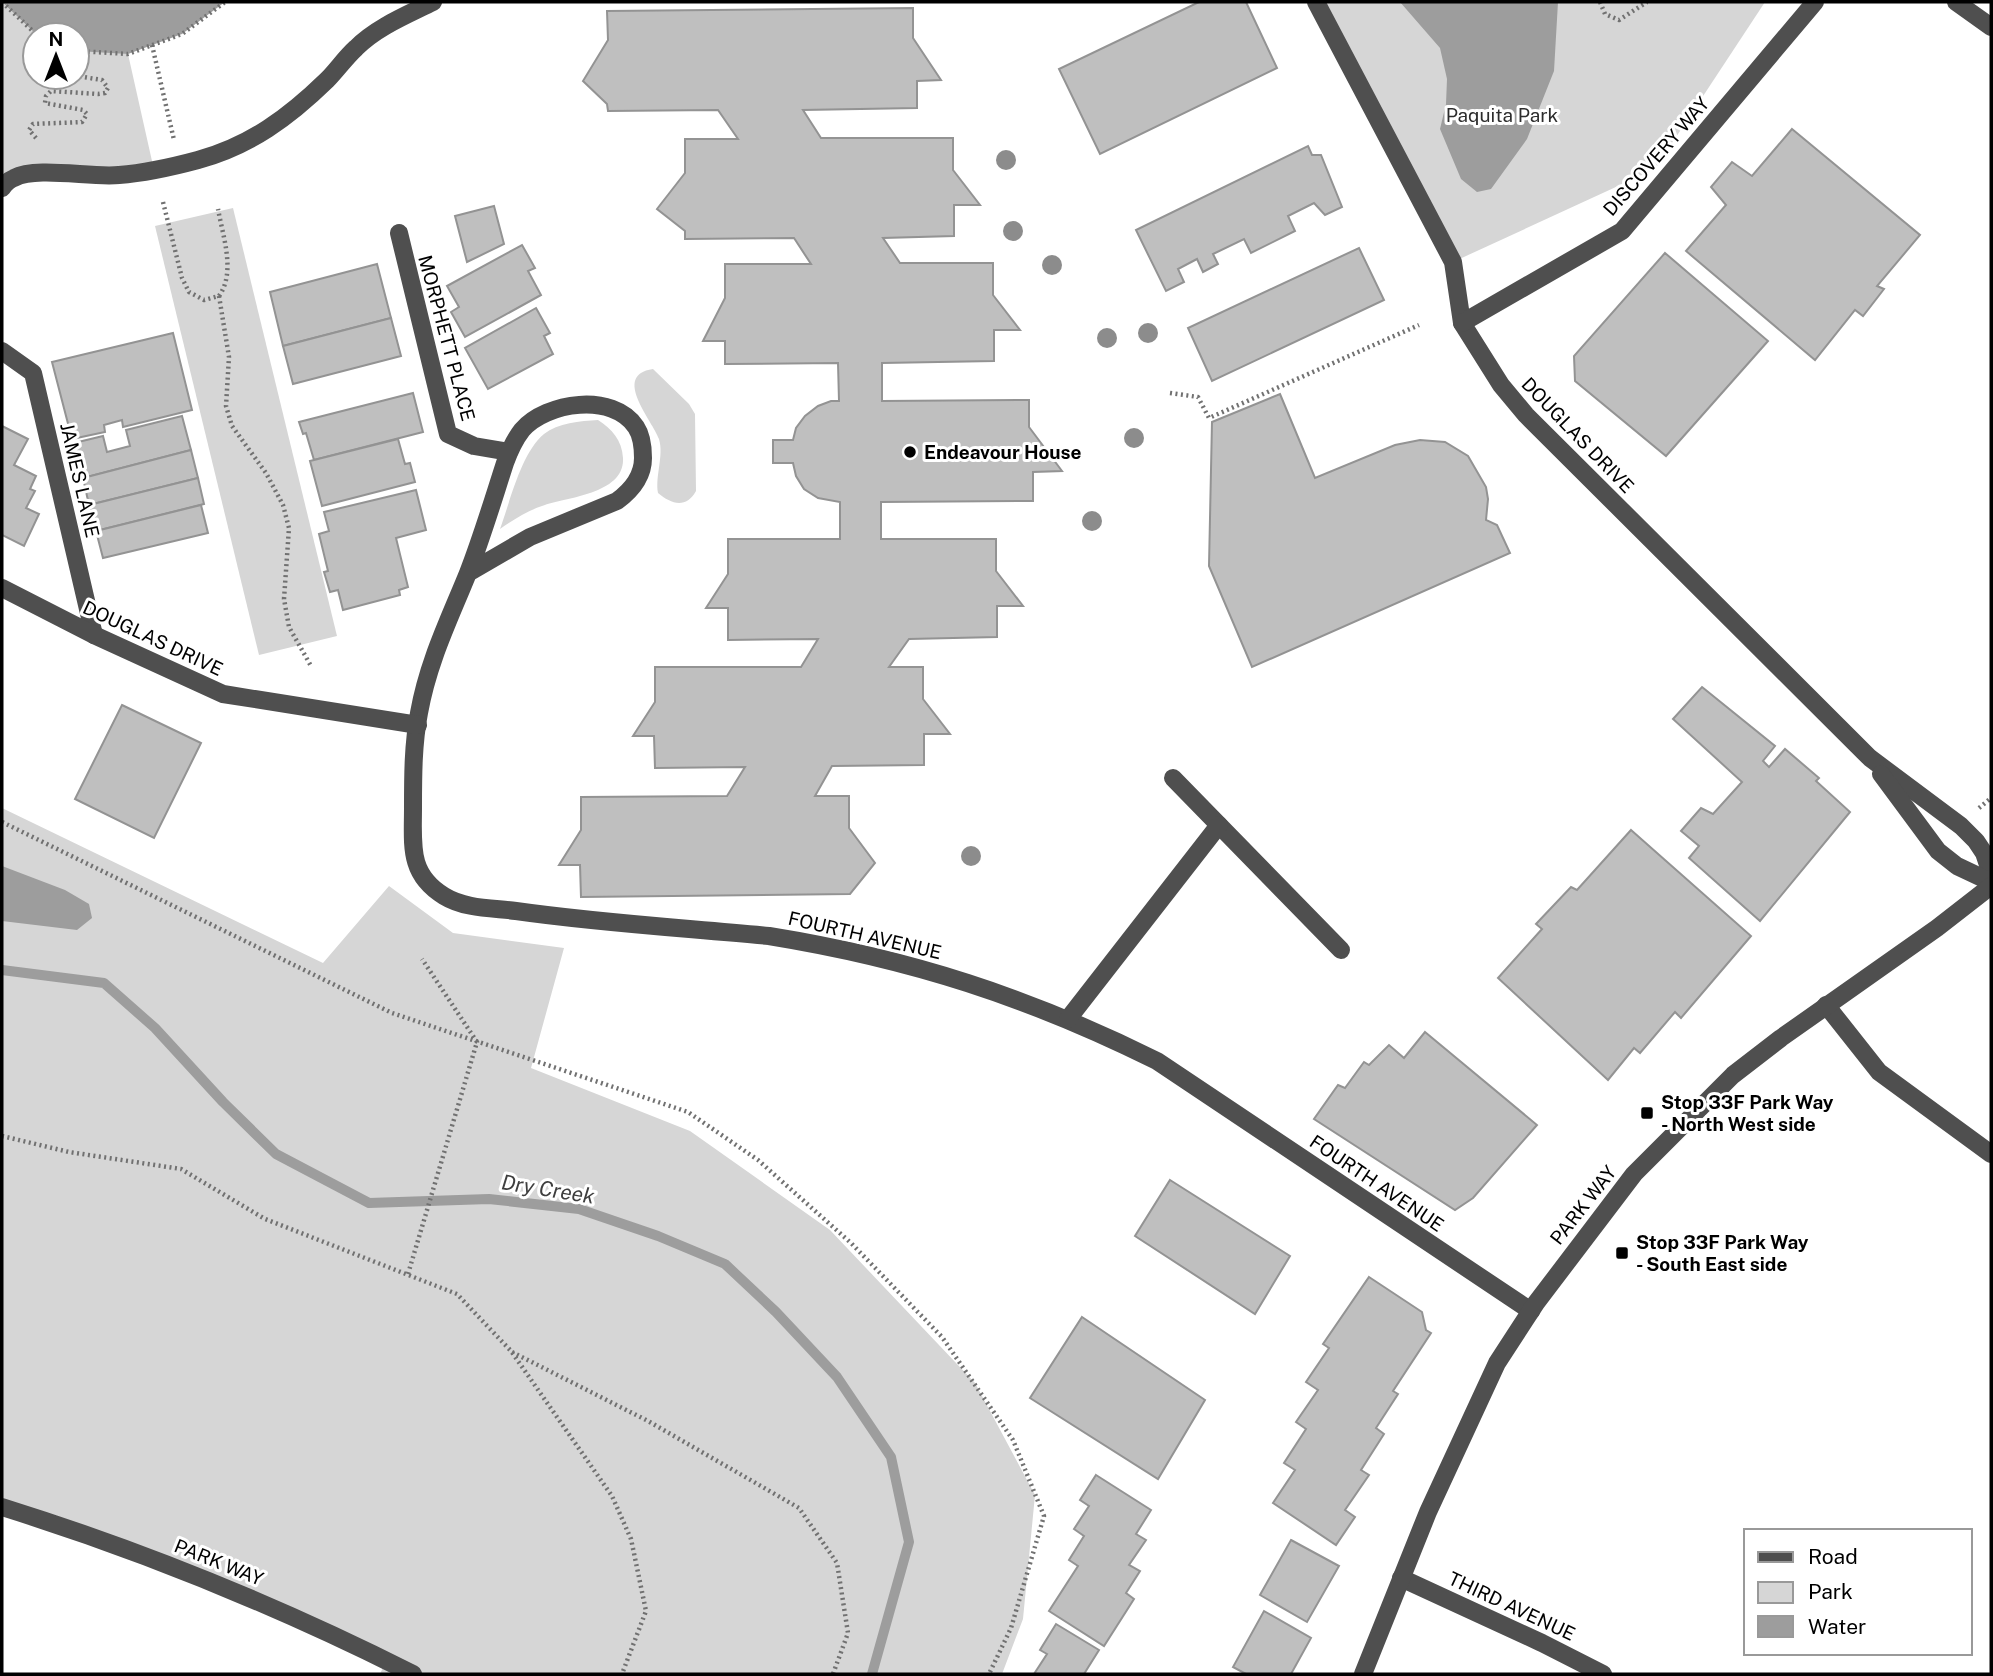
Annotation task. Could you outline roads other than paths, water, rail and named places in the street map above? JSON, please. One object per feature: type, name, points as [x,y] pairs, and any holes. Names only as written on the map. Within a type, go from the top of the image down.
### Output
[{"type":"street","points":[[2,188],[11,179],[23,174],[120,175],[200,159],[240,144],[271,129],[329,78],[356,47],[373,34],[433,2]]},
{"type":"street","name":"DOUGLAS DRIVE","points":[[1315,2],[1453,262],[1462,323],[1502,385],[1526,415],[1870,758],[1961,826],[1984,853],[1991,874]]},
{"type":"street","name":"DISCOVERY WAY","points":[[1462,323],[1622,231],[1815,2]]},
{"type":"street","points":[[1956,2],[1991,27]]},
{"type":"street","name":"MORPHETT PLACE","points":[[399,233],[448,434],[474,446],[509,452]]},
{"type":"street","name":"JAMES LANE","points":[[2,351],[33,373],[94,635]]},
{"type":"street","name":"FOURTH AVENUE","points":[[468,573],[530,537],[628,494],[643,468],[640,436],[635,425],[623,415],[590,404],[560,408],[541,416],[523,429],[509,452],[468,573],[438,641],[419,713],[413,767],[414,857],[427,884],[461,904],[544,915],[769,936],[852,950],[977,985],[1068,1019],[1157,1061],[1531,1311]]},
{"type":"street","name":"DOUGLAS DRIVE","points":[[2,588],[94,635],[223,694],[418,725]]},
{"type":"street","name":"DOUGLAS DRIVE","points":[[1870,758],[1938,851],[1957,866],[1991,884]]},
{"type":"street","points":[[1173,778],[1341,950]]},
{"type":"street","points":[[1068,1019],[1219,825]]},
{"type":"street","name":"PARK WAY","points":[[1363,1674],[1427,1512],[1497,1363],[1587,1233],[1634,1174],[1733,1075],[1826,1005],[1937,928],[1991,884]]},
{"type":"street","points":[[1826,1005],[1879,1072],[1991,1154]]},
{"type":"street","name":"PARK WAY","points":[[2,1507],[201,1576],[321,1628],[413,1674]]},
{"type":"street","name":"THIRD AVENUE","points":[[1401,1578],[1603,1674]]},
{"type":"water","points":[[2,2],[225,2],[182,34],[128,54],[91,52],[91,21],[22,21]]},
{"type":"water","points":[[1400,2],[1558,2],[1554,71],[1527,139],[1491,189],[1477,192],[1461,179],[1440,129],[1446,104],[1447,79],[1440,48]]},
{"type":"water","points":[[2,866],[65,890],[89,904],[92,918],[77,930],[2,921]]},
{"type":"waterway","name":"Dry Creek","points":[[2,970],[104,983],[155,1028],[223,1102],[276,1154],[369,1203],[489,1199],[579,1209],[658,1236],[725,1264],[776,1312],[837,1377],[891,1457],[909,1542],[872,1674]]},
{"type":"place","name":"Endeavour House","points":[[910,452]]},
{"type":"place","name":"Stop 33F Park Way - North West side","points":[[1647,1113]]},
{"type":"place","name":"Stop 33F Park Way - South East side","points":[[1622,1253]]},
{"type":"park label","name":"Paquita Park","points":[[1502,115]]}]
